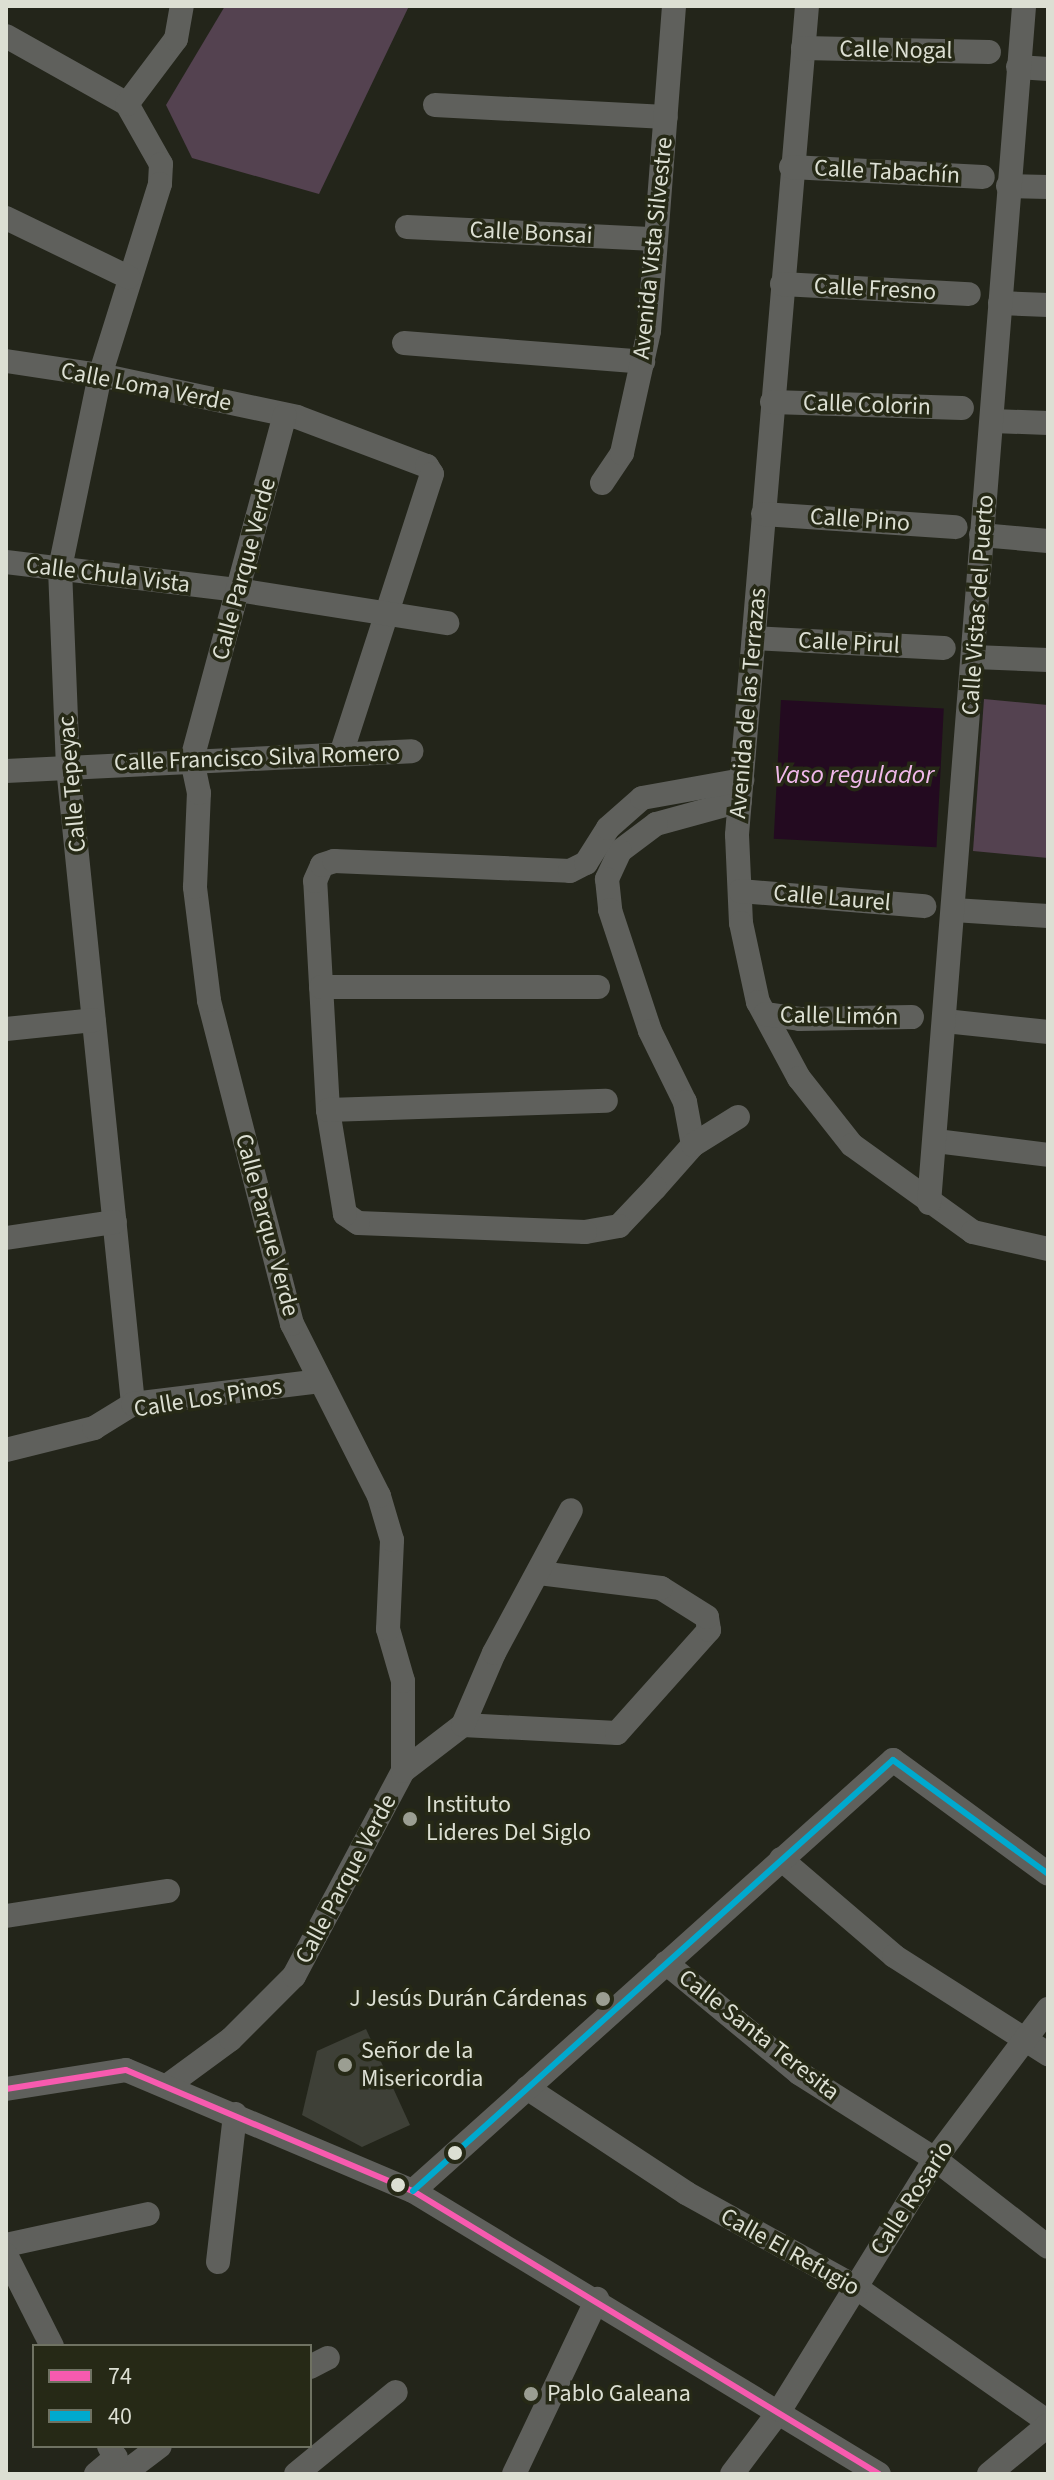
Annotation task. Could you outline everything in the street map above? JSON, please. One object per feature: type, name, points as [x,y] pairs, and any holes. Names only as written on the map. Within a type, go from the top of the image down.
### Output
[{"type":"street","points":[[6,36],[127,104],[176,39],[182,6]]},
{"type":"street","name":"Avenida Vista Silvestre","points":[[602,483],[622,453],[643,362],[674,6]]},
{"type":"street","name":"Avenida de las Terrazas","points":[[807,6],[791,167],[741,791],[741,923],[765,1014],[799,1078],[852,1145],[973,1232],[1048,1249]]},
{"type":"street","name":"Calle Vistas del Puerto","points":[[929,1203],[1024,6]]},
{"type":"street","name":"Calle Nogal","points":[[803,48],[989,52]]},
{"type":"street","points":[[1018,67],[1048,69]]},
{"type":"street","name":"Calle Tepeyac","points":[[127,104],[162,175],[100,375],[60,569],[68,767],[133,1404]]},
{"type":"street","points":[[435,105],[666,117]]},
{"type":"street","name":"Calle Tabachín","points":[[791,167],[983,177]]},
{"type":"street","points":[[1008,186],[1048,187]]},
{"type":"street","points":[[6,218],[128,277]]},
{"type":"street","name":"Calle Bonsai","points":[[407,227],[655,239]]},
{"type":"street","name":"Calle Fresno","points":[[782,284],[969,294]]},
{"type":"street","points":[[1000,303],[1048,305]]},
{"type":"street","points":[[404,343],[643,362]]},
{"type":"street","name":"Calle Loma Verde","points":[[6,361],[100,375],[285,415],[418,460],[432,474],[388,614]]},
{"type":"street","name":"Calle Colorin","points":[[772,402],[962,408]]},
{"type":"street","name":"Calle Parque Verde","points":[[167,2086],[231,2039],[294,1976],[403,1771],[403,1681],[388,1629],[392,1540],[379,1496],[292,1324],[209,1000],[195,887],[199,793],[192,759],[285,415]]},
{"type":"street","points":[[993,421],[1048,423]]},
{"type":"street","name":"Calle Pino","points":[[763,514],[956,527]]},
{"type":"street","points":[[981,535],[1048,541]]},
{"type":"street","name":"Calle Chula Vista","points":[[6,562],[238,590],[447,623]]},
{"type":"street","points":[[341,754],[388,614]]},
{"type":"street","name":"Calle Pirul","points":[[754,638],[944,648]]},
{"type":"street","points":[[974,657],[1048,660]]},
{"type":"street","name":"Calle Francisco Silva Romero","points":[[6,771],[192,759],[412,751]]},
{"type":"street","points":[[738,1117],[693,1145],[619,1226],[585,1232],[358,1223],[345,1214],[341,1202],[328,1110],[315,881],[322,865],[334,861],[579,868],[608,828],[642,798],[741,791]]},
{"type":"street","points":[[693,1145],[685,1102],[650,1031],[610,910],[607,879],[620,851],[656,824],[741,791]]},
{"type":"street","name":"Calle Laurel","points":[[740,891],[924,906]]},
{"type":"street","points":[[954,910],[1048,916]]},
{"type":"street","points":[[321,987],[598,987]]},
{"type":"street","name":"Calle Limón","points":[[765,1014],[800,1019],[912,1017]]},
{"type":"street","points":[[6,1029],[94,1020]]},
{"type":"street","points":[[945,1021],[1048,1032]]},
{"type":"street","points":[[328,1110],[606,1101]]},
{"type":"street","points":[[936,1141],[1048,1155]]},
{"type":"street","points":[[6,1238],[115,1222]]},
{"type":"street","name":"Calle Los Pinos","points":[[6,1450],[94,1428],[133,1404],[321,1381]]},
{"type":"street","points":[[403,1771],[463,1725],[494,1653],[571,1510]]},
{"type":"street","points":[[463,1725],[617,1733],[709,1630],[707,1617],[661,1588],[539,1573]]},
{"type":"street","points":[[413,2191],[893,1760],[1048,1874]]},
{"type":"street","points":[[781,1859],[894,1956],[1024,2035],[1048,2054]]},
{"type":"street","points":[[6,1916],[168,1891]]},
{"type":"street","name":"Calle Santa Teresita","points":[[666,1963],[799,2073],[935,2159],[1048,2247]]},
{"type":"street","name":"Calle Rosario","points":[[732,2474],[780,2410],[935,2159],[1024,2035],[1048,2009]]},
{"type":"street","points":[[6,2089],[126,2070],[413,2191],[780,2410],[879,2474]]},
{"type":"street","name":"Calle El Refugio","points":[[527,2088],[686,2193],[854,2286],[1048,2423]]},
{"type":"street","points":[[218,2262],[235,2114]]},
{"type":"street","points":[[6,2245],[148,2214]]},
{"type":"street","points":[[6,2255],[51,2344]]},
{"type":"street","points":[[522,2468],[597,2299]]},
{"type":"street","points":[[296,2474],[396,2392]]},
{"type":"street","points":[[989,2474],[1048,2423]]},
{"type":"street","points":[[96,2474],[116,2459],[153,2448]]},
{"type":"shaded area","points":[[225,6],[409,6],[319,194],[192,158],[166,105]]},
{"type":"shaded area","points":[[984,699],[1048,705],[1048,858],[973,851]]},
{"type":"water","name":"Vaso regulador","points":[[781,700],[944,709],[937,847],[774,839]]},
{"type":"building","points":[[366,2029],[410,2125],[362,2147],[302,2115],[317,2051]]},
{"type":"transit line","name":"40","points":[[413,2191],[893,1760],[1048,1874]]},
{"type":"transit line","name":"74","points":[[6,2089],[126,2070],[413,2191],[879,2474]]},
{"type":"place","name":"Instituto Lideres Del Siglo","points":[[410,1819]]},
{"type":"place","name":"J Jesús Durán Cárdenas","points":[[603,1999]]},
{"type":"place","name":"Señor de la Misericordia","points":[[345,2065]]},
{"type":"place","name":"Pablo Galeana","points":[[531,2394]]}]
